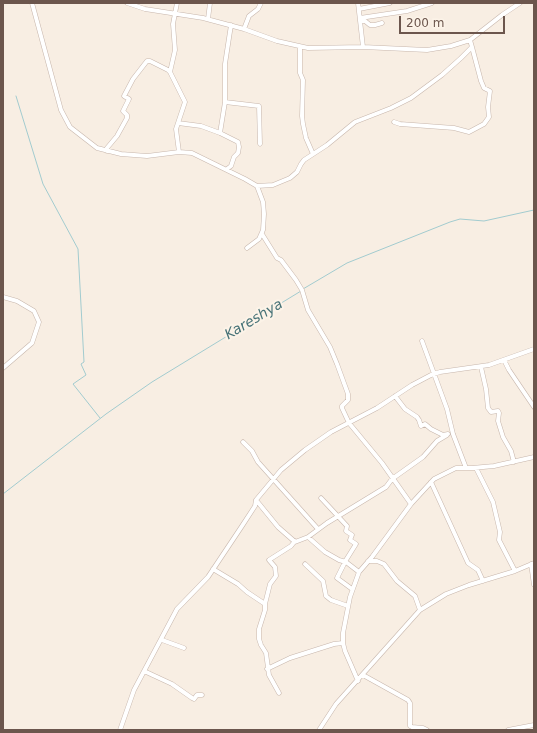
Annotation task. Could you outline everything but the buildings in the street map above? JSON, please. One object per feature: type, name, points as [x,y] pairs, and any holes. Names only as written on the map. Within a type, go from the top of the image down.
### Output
[{"type":"street","points":[[32,3],[61,110],[70,127],[92,145],[107,151],[121,154],[141,156],[179,152],[192,153],[245,178],[257,186],[264,214],[262,234],[259,239],[247,248]]},
{"type":"street","points":[[127,3],[145,9],[208,19],[300,47],[320,49],[363,47],[427,50],[451,46],[470,40],[520,3]]},
{"type":"street","points":[[170,72],[175,50],[173,33],[177,3]]},
{"type":"street","points":[[208,19],[210,3]]},
{"type":"street","points":[[244,29],[249,16],[258,9],[261,3]]},
{"type":"street","points":[[358,3],[363,47]]},
{"type":"street","points":[[358,9],[390,3]]},
{"type":"street","points":[[360,20],[407,11],[432,3]]},
{"type":"street","points":[[360,20],[365,21],[370,25],[382,23]]},
{"type":"street","points":[[220,133],[225,102],[224,64],[231,25]]},
{"type":"street","points":[[394,122],[400,124],[454,128],[469,132],[484,124],[489,117],[488,107],[490,91],[484,88],[481,81],[470,40]]},
{"type":"street","points":[[300,47],[300,73],[303,83],[302,116],[306,138],[313,154]]},
{"type":"street","points":[[257,186],[273,185],[290,178],[297,172],[301,164],[355,122],[391,108],[411,98],[442,75],[472,47]]},
{"type":"street","points":[[107,151],[107,148],[117,136],[127,118],[127,115],[123,111],[129,99],[124,96],[133,79],[147,61],[150,61],[170,72],[185,102],[176,131],[179,152]]},
{"type":"street","points":[[225,102],[259,106],[260,144]]},
{"type":"street","points":[[178,123],[201,126],[232,138],[238,142],[239,147],[231,166],[227,169]]},
{"type":"street","points":[[262,234],[277,258],[296,280],[302,290],[308,310],[332,352],[348,394],[348,400],[342,408],[349,423],[382,463],[411,504]]},
{"type":"street","points":[[3,297],[17,301],[34,311],[39,322],[32,343],[3,368]]},
{"type":"street","points":[[422,341],[448,409],[453,433],[466,468]]},
{"type":"street","points":[[120,730],[134,690],[180,605],[213,569],[255,506],[256,500],[281,470],[305,450],[331,432],[377,408],[412,385],[434,374],[480,367],[534,349]]},
{"type":"street","points":[[504,360],[534,407]]},
{"type":"street","points":[[480,367],[486,389],[489,410],[491,412],[498,411],[499,413],[498,421],[514,462]]},
{"type":"street","points":[[395,396],[405,409],[420,420],[421,426],[426,424],[431,429],[446,435]]},
{"type":"street","points":[[279,693],[271,680],[267,669],[266,653],[259,639],[259,629],[265,610],[270,584],[276,576],[275,568],[269,560],[295,542],[308,537],[337,516],[386,487],[392,479],[423,457],[437,441],[446,435],[453,433]]},
{"type":"street","points":[[243,442],[252,451],[258,462],[318,529]]},
{"type":"street","points":[[358,681],[344,651],[343,643],[343,633],[352,589],[359,572],[411,504],[434,479],[456,468],[476,468],[534,457]]},
{"type":"street","points":[[476,468],[493,502],[499,528],[499,540],[515,571]]},
{"type":"street","points":[[431,482],[468,562],[478,570],[483,581]]},
{"type":"street","points":[[321,498],[347,526],[346,531],[352,536],[350,540],[356,544],[337,578],[352,589]]},
{"type":"street","points":[[256,500],[278,527],[295,542]]},
{"type":"street","points":[[308,537],[325,552],[339,560],[346,562],[359,572]]},
{"type":"street","points":[[368,561],[381,562],[384,564],[397,581],[415,596],[420,610]]},
{"type":"street","points":[[305,564],[321,578],[324,584],[326,596],[331,600],[348,606]]},
{"type":"street","points":[[319,730],[336,704],[420,610],[437,598],[532,564],[534,585]]},
{"type":"street","points":[[213,569],[238,584],[265,604]]},
{"type":"street","points":[[162,640],[184,648]]},
{"type":"street","points":[[267,669],[290,658],[334,644],[343,643]]},
{"type":"street","points":[[144,670],[172,684],[194,699],[197,695],[202,695]]},
{"type":"street","points":[[363,675],[410,701],[411,727],[423,728],[427,730]]},
{"type":"street","points":[[508,730],[534,725]]},
{"type":"waterway","points":[[16,96],[43,184],[78,249],[84,362],[81,364],[86,375],[73,384],[100,418]]},
{"type":"waterway","name":"Kareshya","points":[[303,289],[347,263],[450,222],[460,219],[484,221],[534,210]]},
{"type":"waterway","name":"Kareshya","points":[[3,494],[106,414],[152,382],[301,291]]}]
